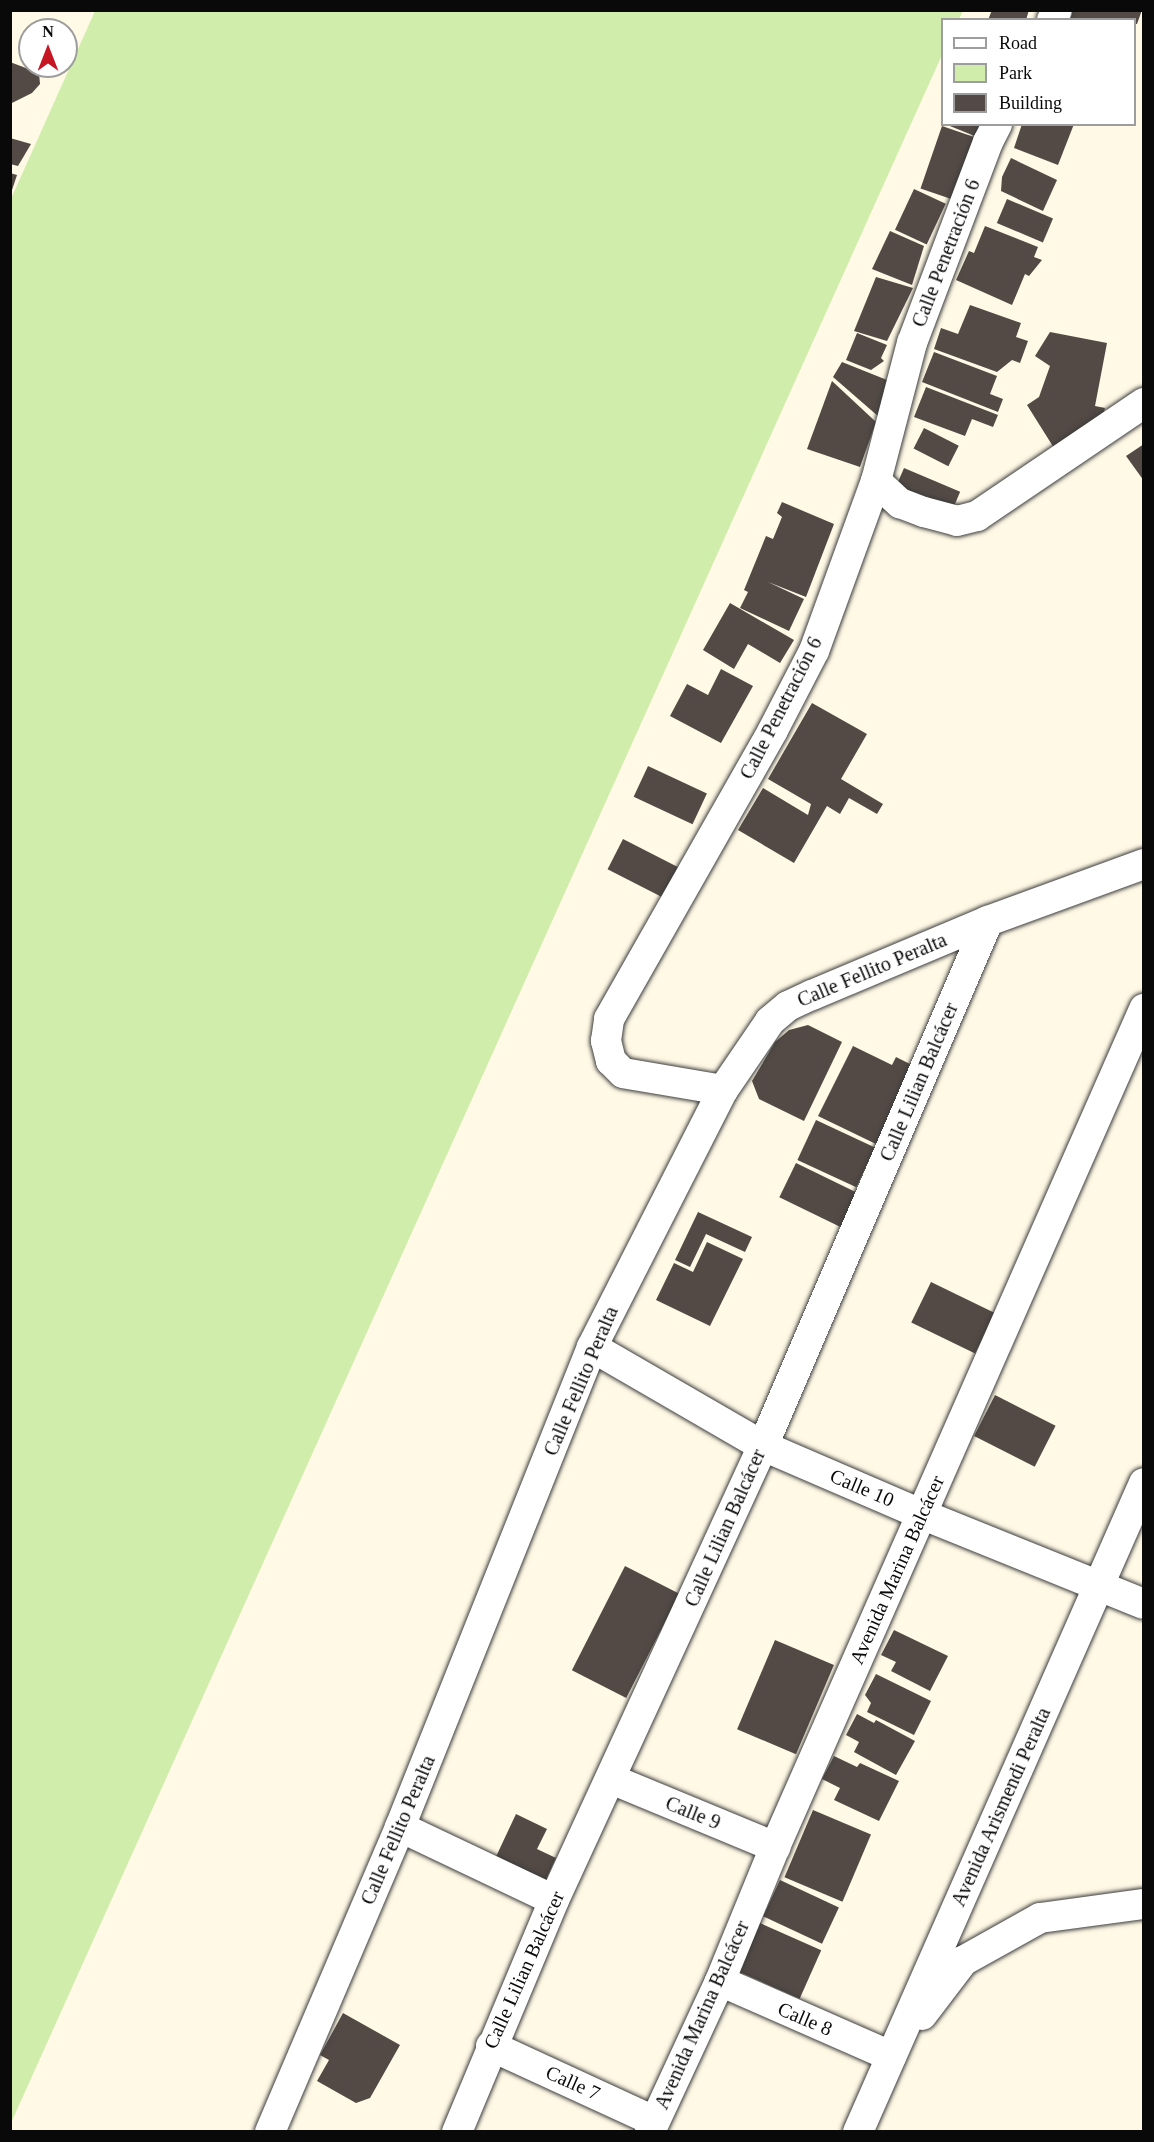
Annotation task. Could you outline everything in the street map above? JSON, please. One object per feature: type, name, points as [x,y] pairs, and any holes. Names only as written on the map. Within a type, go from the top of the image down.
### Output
[{"type":"street","name":"Calle Penetración 6","points":[[723,1090],[623,1073],[611,1061],[606,1041],[609,1019],[773,730],[814,651],[876,481],[912,343],[996,126]]},
{"type":"street","points":[[876,481],[900,503],[924,512],[957,521],[977,516],[1143,403]]},
{"type":"street","name":"Calle Fellito Peralta","points":[[270,2132],[400,1827],[592,1347],[723,1090],[770,1021],[788,1006],[988,921],[1143,864]]},
{"type":"street","name":"Calle Lilian Balcácer","points":[[457,2132],[491,2046],[554,1900],[763,1446],[988,921]]},
{"type":"street","name":"Avenida Marina Balcácer","points":[[652,2126],[720,1982],[775,1847],[1143,1009]]},
{"type":"street","name":"Calle 10","points":[[592,1347],[763,1446],[921,1514],[1143,1604]]},
{"type":"street","name":"Avenida Arismendi Peralta","points":[[858,2132],[1143,1483]]},
{"type":"street","name":"Calle 9","points":[[611,1779],[775,1847]]},
{"type":"street","points":[[400,1827],[554,1900]]},
{"type":"street","points":[[877,2132],[891,2056],[963,1961],[1040,1918],[1143,1904]]},
{"type":"street","name":"Calle 8","points":[[720,1982],[891,2056]]},
{"type":"street","name":"Calle 7","points":[[491,2046],[652,2126]]},
{"type":"green space","points":[[95,11],[963,11],[960,18],[941,18],[941,57],[11,2123],[10,201],[65,78],[78,78],[78,49]]},
{"type":"building","points":[[992,10],[1029,10],[1027,18],[989,18]]},
{"type":"building","points":[[1069,10],[1142,10],[1137,24],[1136,18],[1060,18]]},
{"type":"building","points":[[10,62],[18,65],[18,78],[39,78],[40,84],[32,93],[10,104]]},
{"type":"building","points":[[942,126],[977,138],[955,200],[921,188]]},
{"type":"building","points":[[950,126],[981,126],[977,137]]},
{"type":"building","points":[[1021,126],[1073,126],[1058,165],[1014,148]]},
{"type":"building","points":[[10,138],[31,144],[18,166],[10,164]]},
{"type":"building","points":[[1011,158],[1057,180],[1043,211],[1001,191],[1002,177]]},
{"type":"building","points":[[10,173],[17,175],[11,193],[10,193]]},
{"type":"building","points":[[914,189],[946,204],[927,245],[895,230]]},
{"type":"building","points":[[1007,199],[1053,219],[1043,242],[997,223]]},
{"type":"building","points":[[985,226],[1038,247],[1034,257],[1042,260],[1029,276],[1025,274],[1012,305],[956,280],[969,251],[974,253]]},
{"type":"building","points":[[890,231],[924,246],[912,285],[872,269]]},
{"type":"building","points":[[876,277],[913,288],[887,341],[854,331]]},
{"type":"building","points":[[970,305],[1021,323],[1016,337],[1028,341],[1020,363],[1012,360],[997,372],[934,349],[941,328],[958,334]]},
{"type":"building","points":[[1050,332],[1107,343],[1095,406],[1105,408],[1102,419],[1054,448],[1027,405],[1039,397],[1050,366],[1035,356]]},
{"type":"building","points":[[857,333],[887,345],[881,358],[884,361],[871,370],[846,360]]},
{"type":"building","points":[[934,352],[997,376],[990,394],[1003,399],[998,412],[922,382]]},
{"type":"building","points":[[842,362],[887,380],[879,417],[833,377]]},
{"type":"building","points":[[832,381],[876,422],[860,467],[807,449]]},
{"type":"building","points":[[926,387],[998,415],[993,427],[972,419],[965,436],[914,417]]},
{"type":"building","points":[[924,428],[959,446],[948,466],[914,448]]},
{"type":"building","points":[[1144,444],[1144,481],[1126,456]]},
{"type":"building","points":[[904,468],[960,492],[951,514],[895,490]]},
{"type":"building","points":[[782,502],[834,524],[806,597],[768,582],[804,599],[789,631],[740,608],[748,592],[744,590],[766,536],[773,539],[782,517],[777,513]]},
{"type":"building","points":[[730,603],[794,640],[780,663],[748,644],[734,669],[703,650]]},
{"type":"building","points":[[721,669],[753,686],[721,743],[670,716],[687,684],[708,695]]},
{"type":"building","points":[[812,703],[867,734],[841,779],[883,804],[877,814],[849,798],[840,814],[827,806],[794,863],[738,830],[763,788],[808,815],[811,804],[768,779]]},
{"type":"building","points":[[648,766],[707,793],[693,824],[634,797]]},
{"type":"building","points":[[623,839],[678,867],[663,897],[608,869]]},
{"type":"building","points":[[808,1025],[842,1042],[804,1121],[759,1099],[752,1081],[775,1042],[789,1030]]},
{"type":"building","points":[[853,1046],[892,1065],[896,1057],[916,1067],[878,1145],[818,1116]]},
{"type":"building","points":[[816,1120],[875,1147],[856,1187],[797,1160]]},
{"type":"building","points":[[796,1163],[857,1193],[840,1227],[779,1197]]},
{"type":"building","points":[[698,1212],[752,1237],[745,1252],[706,1234],[690,1267],[675,1260]]},
{"type":"building","points":[[707,1242],[743,1259],[710,1326],[656,1300],[674,1263],[693,1272]]},
{"type":"building","points":[[931,1282],[995,1313],[975,1354],[911,1322]]},
{"type":"building","points":[[995,1395],[1056,1426],[1035,1467],[974,1436]]},
{"type":"building","points":[[625,1566],[679,1594],[626,1698],[572,1670]]},
{"type":"building","points":[[894,1630],[948,1656],[930,1691],[891,1671],[896,1662],[881,1655]]},
{"type":"building","points":[[775,1640],[834,1665],[796,1754],[737,1729]]},
{"type":"building","points":[[876,1674],[931,1701],[914,1735],[867,1712],[871,1703],[865,1695]]},
{"type":"building","points":[[857,1714],[874,1723],[876,1720],[915,1741],[896,1775],[854,1752],[859,1742],[846,1735]]},
{"type":"building","points":[[834,1756],[857,1767],[860,1763],[899,1781],[879,1821],[834,1800],[840,1788],[822,1779]]},
{"type":"building","points":[[813,1810],[871,1835],[842,1902],[784,1877]]},
{"type":"building","points":[[516,1814],[547,1829],[537,1849],[556,1858],[543,1886],[493,1863]]},
{"type":"building","points":[[780,1880],[839,1907],[822,1944],[763,1916]]},
{"type":"building","points":[[760,1923],[821,1950],[800,1999],[738,1971]]},
{"type":"building","points":[[343,2013],[400,2045],[370,2098],[356,2103],[317,2081],[329,2060],[320,2055]]}]
